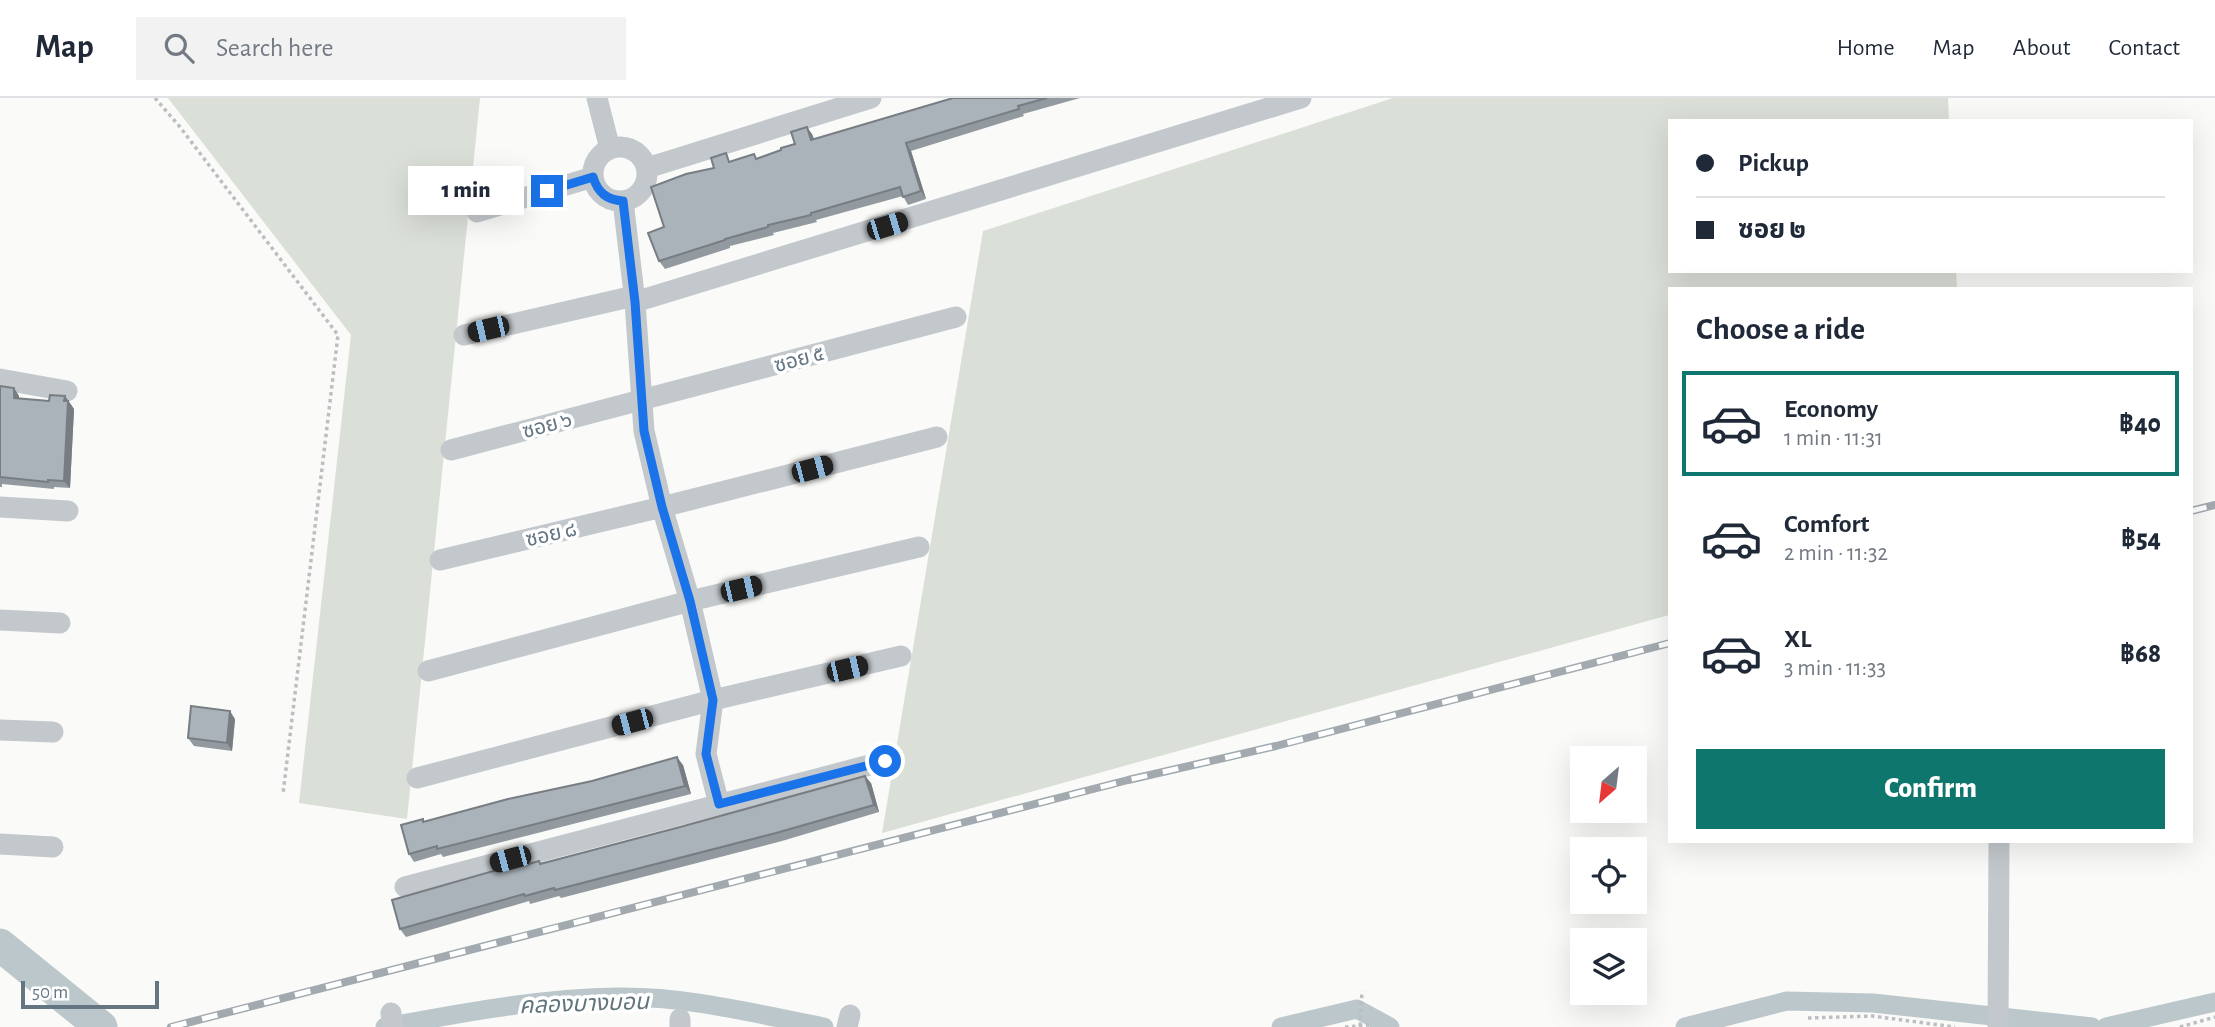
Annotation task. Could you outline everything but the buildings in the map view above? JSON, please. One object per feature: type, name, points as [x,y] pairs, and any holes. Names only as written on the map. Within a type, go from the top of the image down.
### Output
[{"type":"street","points":[[597,98],[610,149]]},
{"type":"street","points":[[647,168],[871,98]]},
{"type":"street","points":[[464,335],[635,299],[1301,98]]},
{"type":"street","points":[[610,149],[631,150],[639,155],[647,168],[646,182],[636,196],[623,201],[609,199],[601,194],[593,177],[598,159],[610,149]]},
{"type":"street","points":[[477,212],[593,177]]},
{"type":"street","points":[[623,201],[635,299],[644,431],[662,507],[690,601],[713,700],[706,754],[719,804]]},
{"type":"street","name":"ซอย ๕","points":[[643,400],[956,317]]},
{"type":"street","points":[[0,379],[68,391]]},
{"type":"street","name":"ซอย ๖","points":[[451,450],[643,400]]},
{"type":"street","name":"ซอย ๘","points":[[440,560],[937,437]]},
{"type":"street","points":[[0,507],[68,511]]},
{"type":"street","points":[[428,671],[690,601],[919,547]]},
{"type":"street","points":[[0,620],[60,623]]},
{"type":"street","points":[[417,778],[713,700],[901,656]]},
{"type":"street","points":[[0,730],[52,732]]},
{"type":"street","points":[[405,887],[885,761]]},
{"type":"street","points":[[1998,1027],[1999,843]]},
{"type":"street","points":[[0,844],[52,847]]},
{"type":"path","points":[[155,98],[338,335],[283,794]]},
{"type":"path","points":[[1360,1026],[1362,991]]},
{"type":"path","points":[[1808,1018],[1872,1016],[1955,1027]]},
{"type":"path","points":[[2180,1027],[2215,1017]]},
{"type":"path","points":[[1345,1027],[1371,1027]]},
{"type":"shaded area","points":[[168,98],[480,98],[407,819],[299,803],[351,335]]},
{"type":"shaded area","points":[[1393,98],[1948,98],[1949,119],[1668,119],[1668,273],[1956,273],[1957,287],[1668,287],[1668,615],[882,833],[983,231]]},
{"type":"waterway","name":"คลองบางบอน","points":[[0,945],[101,1027]]},
{"type":"waterway","name":"คลองบางบอน","points":[[385,1027],[530,1003],[618,997],[670,999],[824,1027]]},
{"type":"waterway","name":"คลองบางบอน","points":[[1685,1027],[1787,1001],[1873,1003],[2092,1027]]},
{"type":"waterway","name":"คลองบางบอน","points":[[2106,1027],[2215,1002]]},
{"type":"waterway","name":"คลองบางบอน","points":[[1281,1027],[1357,1009],[1390,1027]]},
{"type":"railway","points":[[2193,510],[2215,505]]},
{"type":"railway","points":[[171,1027],[1668,644]]},
{"type":"route","points":[[547,191],[593,177],[601,194],[609,199],[623,201],[635,302],[644,431],[662,507],[690,601],[713,700],[706,754],[719,804],[885,761]]}]
